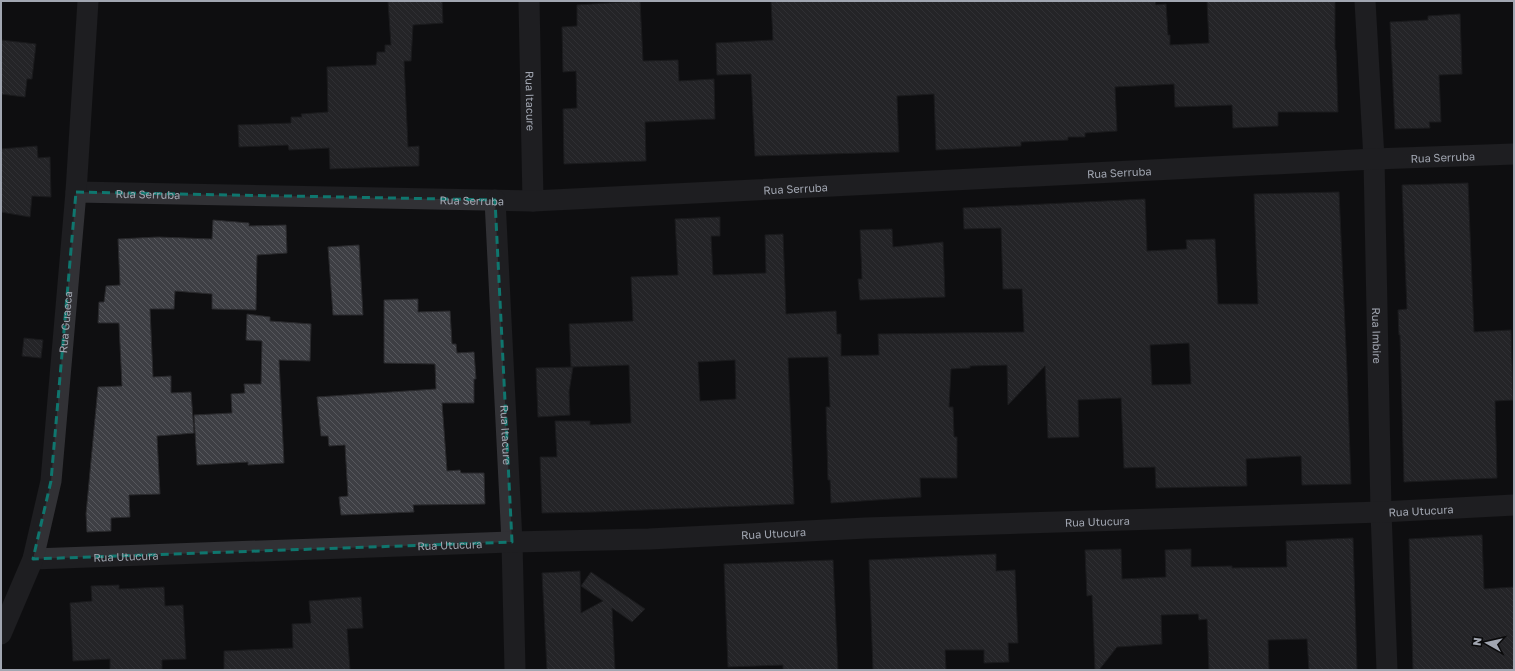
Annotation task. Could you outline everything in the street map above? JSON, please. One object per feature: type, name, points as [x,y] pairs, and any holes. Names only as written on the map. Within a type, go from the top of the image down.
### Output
[{"type":"street","name":"Rua Guaeca","points":[[1,634],[33,559],[51,481],[76,192],[88,1]]},
{"type":"street","name":"Rua Itacure","points":[[529,1],[533,201]]},
{"type":"street","name":"Rua Imbire","points":[[1365,1],[1374,160],[1381,512],[1387,670]]},
{"type":"street","name":"Rua Serruba","points":[[76,192],[533,201],[1514,154]]},
{"type":"street","name":"Rua Itacure","points":[[495,200],[512,542],[515,670]]},
{"type":"street","name":"Rua Utucura","points":[[33,559],[512,542],[649,539],[866,528],[1381,512],[1514,505]]},
{"type":"highlighted area","points":[[76,192],[495,200],[512,542],[33,559],[51,481]]},
{"type":"building","points":[[388,1],[442,1],[443,23],[413,25],[411,61],[404,61],[408,147],[419,146],[419,166],[330,169],[329,148],[289,150],[288,145],[239,147],[238,125],[291,123],[291,117],[302,117],[301,114],[328,112],[327,67],[376,65],[377,52],[385,52],[385,45],[391,45]]},
{"type":"building","points":[[640,1],[643,61],[678,60],[679,81],[714,79],[715,119],[645,122],[646,161],[564,164],[563,109],[577,108],[576,71],[563,72],[562,27],[577,26],[577,5]]},
{"type":"building","points":[[771,1],[1155,1],[1156,5],[1166,4],[1170,45],[1209,43],[1207,1],[1335,1],[1335,50],[1338,112],[1278,112],[1278,126],[1233,128],[1232,105],[1175,107],[1174,84],[1115,87],[1117,131],[1085,133],[1085,137],[1068,137],[1068,140],[1021,142],[1021,146],[936,150],[934,94],[897,96],[899,152],[755,156],[751,74],[717,75],[716,43],[773,40]]},
{"type":"building","points":[[1460,14],[1462,74],[1439,75],[1441,122],[1429,122],[1430,128],[1395,129],[1390,22],[1428,20],[1428,16]]},
{"type":"building","points":[[1,40],[36,44],[32,79],[27,79],[25,97],[1,94]]},
{"type":"building","points":[[37,146],[38,158],[50,157],[51,197],[32,196],[30,217],[1,212],[1,149]]},
{"type":"building","points":[[1468,183],[1474,332],[1511,330],[1513,400],[1495,401],[1497,478],[1404,482],[1398,310],[1407,309],[1402,185]]},
{"type":"building","points":[[1339,192],[1351,484],[1302,485],[1301,456],[1246,459],[1247,486],[1156,488],[1155,467],[1124,468],[1121,398],[1078,400],[1079,437],[1048,438],[1045,366],[1008,405],[1007,365],[970,366],[970,368],[951,369],[949,407],[953,407],[954,437],[957,437],[957,478],[920,478],[921,497],[831,503],[830,480],[828,480],[826,407],[830,407],[828,357],[788,358],[794,504],[542,513],[540,457],[557,457],[555,421],[590,421],[590,425],[631,423],[629,365],[571,367],[569,324],[633,321],[631,277],[678,275],[675,219],[720,217],[720,236],[711,236],[713,275],[766,273],[765,235],[783,234],[786,314],[836,311],[837,334],[841,334],[841,356],[879,355],[878,334],[1024,332],[1022,289],[1003,289],[1001,228],[964,229],[963,208],[1145,199],[1147,251],[1187,249],[1186,240],[1215,239],[1218,304],[1258,304],[1254,194]],"holes":[[[1189,343],[1191,384],[1152,385],[1150,345]],[[735,360],[736,399],[700,401],[698,362]]]},
{"type":"building","points":[[213,220],[249,223],[249,226],[286,225],[287,253],[257,255],[256,310],[212,309],[212,294],[175,291],[174,309],[150,309],[153,377],[171,376],[171,393],[191,392],[194,433],[157,436],[160,494],[129,495],[130,517],[111,518],[111,531],[87,532],[86,514],[98,387],[122,386],[119,323],[98,323],[99,302],[104,302],[106,286],[120,285],[118,239],[158,237],[212,239]]},
{"type":"building","points":[[892,229],[893,247],[943,242],[945,297],[860,300],[858,279],[862,279],[860,230]]},
{"type":"building","points":[[359,245],[363,315],[333,315],[328,247]]},
{"type":"building","points":[[418,299],[418,312],[450,311],[452,344],[456,344],[457,353],[474,352],[476,379],[474,379],[474,403],[442,403],[447,471],[460,470],[461,473],[484,473],[485,504],[413,505],[414,512],[341,515],[339,497],[348,496],[345,445],[329,446],[328,436],[321,436],[317,397],[436,389],[435,364],[384,363],[384,300]]},
{"type":"building","points":[[247,314],[270,317],[270,321],[311,324],[310,361],[279,360],[284,463],[248,465],[248,462],[197,465],[194,415],[232,413],[231,394],[245,393],[244,384],[261,384],[262,341],[246,340]]},
{"type":"building","points":[[24,338],[43,340],[41,358],[22,356]]},
{"type":"building","points":[[573,367],[569,392],[570,415],[538,417],[536,368]]},
{"type":"building","points":[[1482,535],[1484,589],[1514,587],[1514,670],[1413,670],[1409,539]]},
{"type":"building","points":[[1353,538],[1357,670],[1309,670],[1307,639],[1268,640],[1269,670],[1209,670],[1207,619],[1199,620],[1198,614],[1161,615],[1162,644],[1117,647],[1099,670],[1095,670],[1092,595],[1087,596],[1085,550],[1121,549],[1122,579],[1166,577],[1165,550],[1191,549],[1191,567],[1287,567],[1286,541]]},
{"type":"building","points":[[996,554],[996,571],[1015,570],[1018,643],[1008,643],[1009,662],[984,663],[984,650],[945,650],[946,670],[873,670],[869,560]]},
{"type":"building","points":[[833,560],[838,670],[783,670],[783,665],[728,667],[724,564]]},
{"type":"building","points":[[580,571],[581,613],[603,601],[581,586],[591,572],[645,609],[632,622],[612,608],[615,670],[547,670],[542,573]]},
{"type":"building","points":[[119,585],[119,589],[164,587],[165,606],[183,605],[186,659],[162,660],[162,670],[110,670],[110,659],[73,661],[70,603],[92,601],[91,586]]},
{"type":"building","points":[[361,597],[363,628],[347,629],[350,670],[224,670],[224,651],[293,648],[292,624],[311,623],[309,601]]}]
